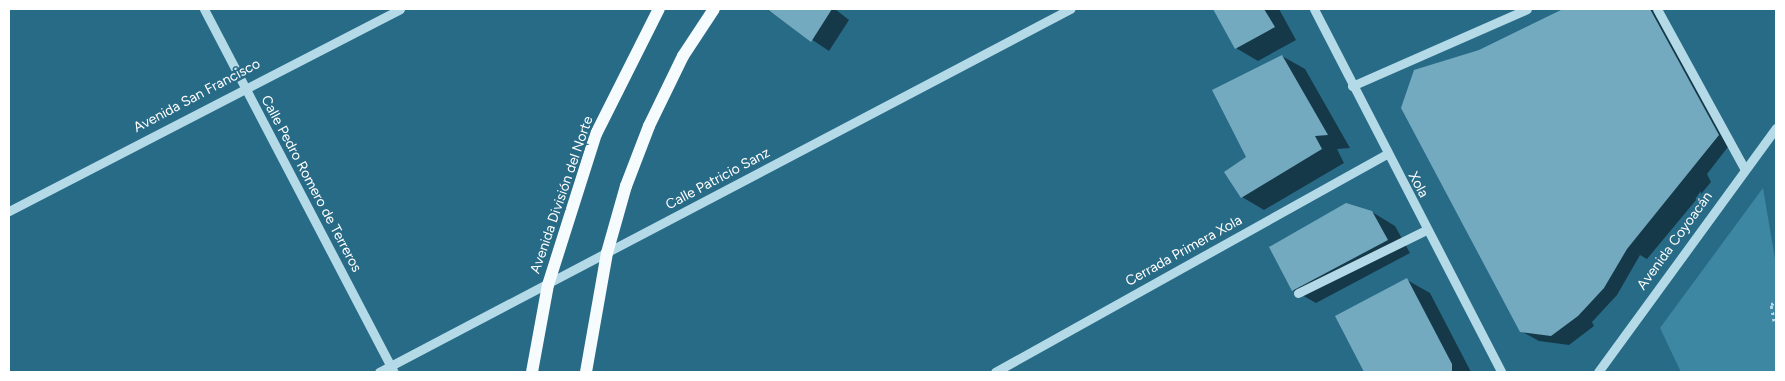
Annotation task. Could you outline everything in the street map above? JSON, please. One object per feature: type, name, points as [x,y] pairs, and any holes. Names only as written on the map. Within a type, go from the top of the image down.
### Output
[{"type":"main road","name":"Avenida División del Norte","points":[[532,372],[548,285],[596,134],[659,9]]},
{"type":"main road","points":[[586,372],[607,253],[626,186],[649,126],[683,56],[714,9]]},
{"type":"street","name":"Calle Pedro Romero de Terreros","points":[[204,9],[392,369]]},
{"type":"street","name":"Avenida San Francisco","points":[[9,211],[244,86],[400,9]]},
{"type":"street","name":"Calle Patricio Sanz","points":[[379,372],[392,369],[607,253],[1070,9]]},
{"type":"street","name":"Xola","points":[[1314,9],[1426,230],[1501,372]]},
{"type":"street","points":[[1352,86],[1527,9]]},
{"type":"street","points":[[1657,9],[1744,168]]},
{"type":"street","name":"Avenida Coyoacán","points":[[1598,372],[1744,168],[1776,128]]},
{"type":"street","name":"Cerrada Primera Xola","points":[[995,372],[1387,154]]},
{"type":"street","points":[[1298,293],[1426,230]]},
{"type":"path","points":[[1774,321],[1771,304],[1776,304]]},
{"type":"shaded area","points":[[1763,188],[1776,265],[1776,372],[1681,372],[1660,328]]},
{"type":"building","points":[[767,9],[832,9],[811,42]]},
{"type":"building","points":[[1213,9],[1264,9],[1275,27],[1235,49]]},
{"type":"building","points":[[1563,9],[1650,9],[1719,135],[1627,249],[1604,288],[1578,316],[1551,336],[1520,332],[1401,108],[1414,70],[1479,50]]},
{"type":"building","points":[[1282,55],[1328,135],[1315,136],[1322,149],[1241,198],[1224,172],[1246,157],[1212,90]]},
{"type":"building","points":[[1346,203],[1372,211],[1388,240],[1292,291],[1269,247]]},
{"type":"building","points":[[1407,278],[1452,364],[1452,372],[1364,372],[1335,316]]}]
